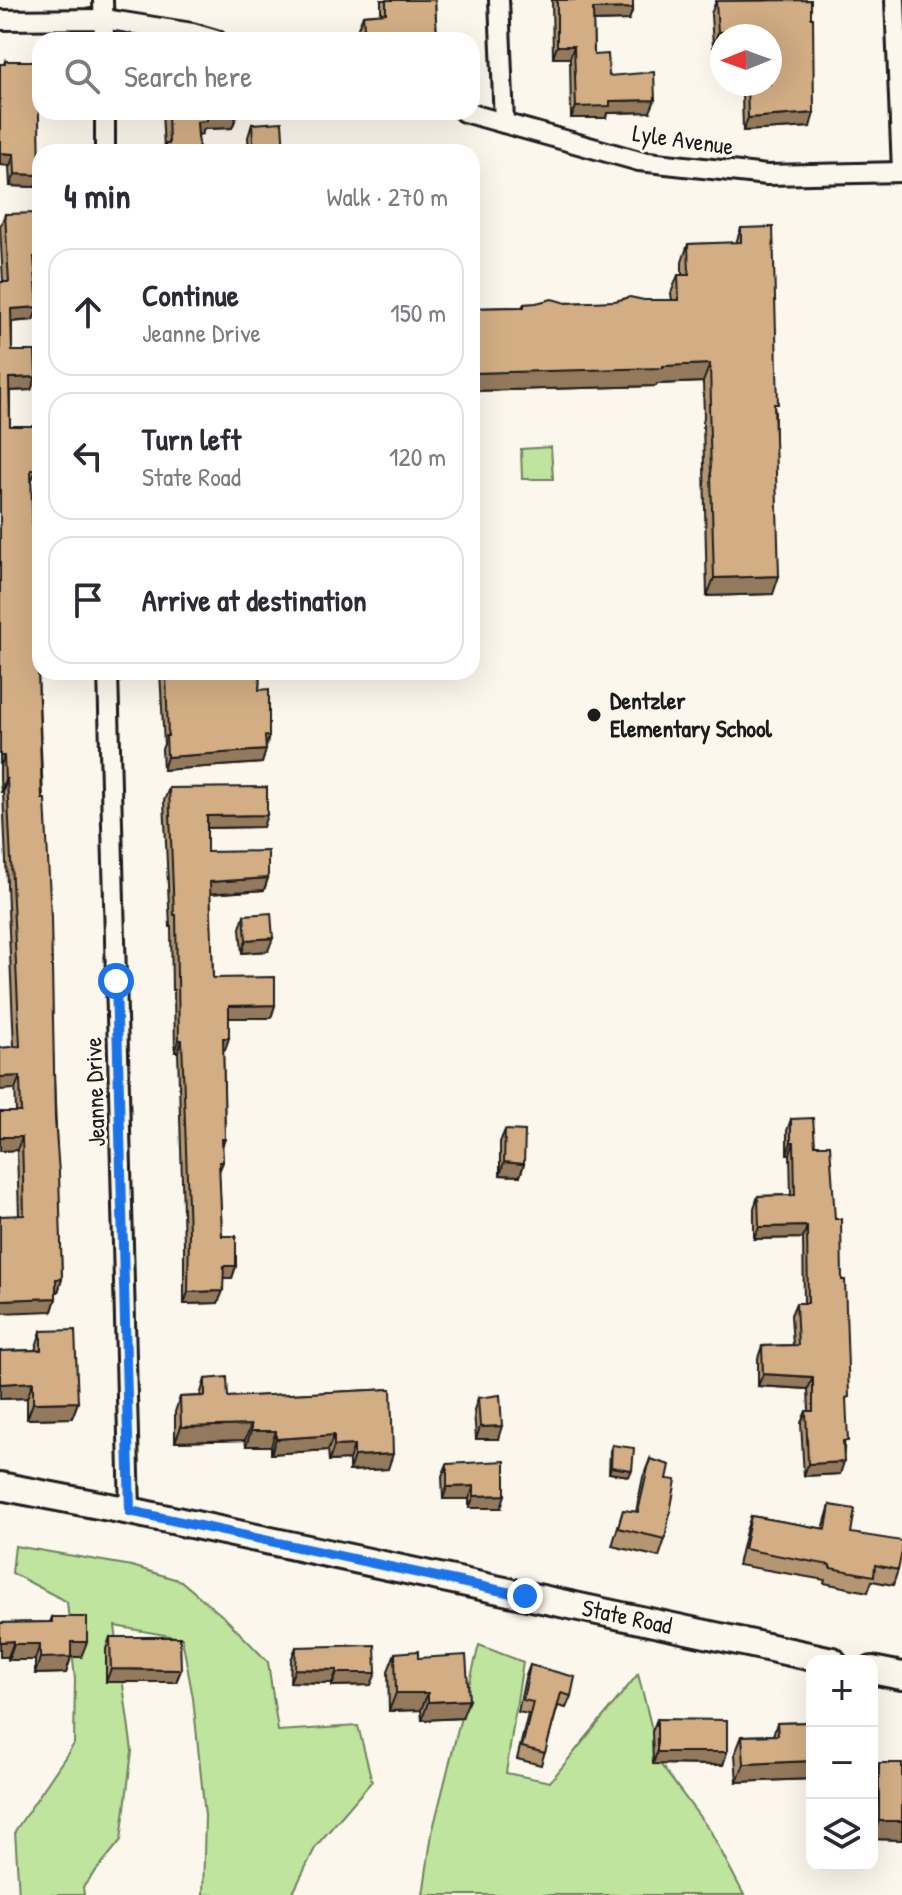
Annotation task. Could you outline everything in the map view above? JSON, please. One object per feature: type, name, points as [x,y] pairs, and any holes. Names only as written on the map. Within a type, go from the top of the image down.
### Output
[{"type":"main road","name":"State Road","points":[[0,1486],[806,1655]]},
{"type":"main road","points":[[878,1671],[902,1676]]},
{"type":"street","points":[[499,0],[504,123]]},
{"type":"street","points":[[895,0],[902,172]]},
{"type":"street","points":[[0,20],[104,9],[188,32]]},
{"type":"street","points":[[104,9],[104,32]]},
{"type":"street","name":"Lyle Avenue","points":[[480,116],[639,161],[767,175],[902,172]]},
{"type":"street","points":[[105,120],[105,144]]},
{"type":"street","name":"Jeanne Drive","points":[[108,680],[130,1511]]},
{"type":"green space","points":[[551,447],[553,479],[522,479],[521,449]]},
{"type":"green space","points":[[15,1546],[132,1566],[181,1581],[226,1619],[268,1662],[278,1731],[358,1726],[372,1781],[316,1846],[292,1895],[203,1895],[205,1816],[193,1698],[182,1638],[115,1626],[132,1751],[121,1840],[83,1887],[84,1895],[19,1895],[15,1831],[74,1744],[75,1680],[67,1602],[12,1573]]},
{"type":"green space","points":[[479,1645],[523,1662],[506,1773],[550,1782],[638,1674],[661,1765],[711,1832],[744,1895],[423,1895],[432,1833]]},
{"type":"building","points":[[386,0],[435,0],[437,32],[364,32],[363,15],[386,13]]},
{"type":"building","points":[[557,0],[633,0],[633,8],[593,9],[594,55],[608,54],[609,76],[654,72],[655,100],[610,101],[610,106],[576,107],[574,46],[557,46]]},
{"type":"building","points":[[811,0],[814,113],[748,118],[747,96],[782,96],[782,24],[717,24],[716,1]]},
{"type":"building","points":[[5,61],[32,61],[32,120],[39,120],[39,144],[32,144],[32,175],[15,174],[14,154],[0,153],[0,64],[5,64]]},
{"type":"building","points":[[168,120],[207,120],[197,122],[198,144],[169,144]]},
{"type":"building","points":[[282,122],[283,144],[253,144],[252,124]]},
{"type":"building","points":[[32,213],[32,307],[11,309],[12,351],[32,351],[32,377],[9,378],[10,426],[32,426],[32,680],[38,680],[42,799],[45,799],[51,918],[62,1279],[56,1279],[56,1298],[0,1300],[0,1216],[24,1215],[22,1137],[0,1137],[0,1112],[21,1112],[20,1076],[0,1077],[0,1048],[20,1046],[7,779],[4,756],[0,756],[0,282],[9,282],[5,214]]},
{"type":"building","points":[[773,227],[779,576],[714,578],[710,364],[480,373],[480,308],[524,307],[524,304],[552,299],[566,303],[615,301],[630,297],[679,300],[678,275],[689,275],[688,244],[741,242],[741,228]]},
{"type":"building","points":[[166,680],[260,680],[259,690],[269,689],[266,750],[167,757]]},
{"type":"building","points":[[267,787],[267,815],[207,816],[207,852],[268,851],[268,878],[210,882],[213,978],[275,977],[275,1005],[229,1006],[229,1038],[223,1038],[225,1139],[222,1139],[223,1162],[219,1162],[222,1236],[236,1236],[236,1266],[224,1266],[223,1291],[188,1292],[189,1232],[182,1040],[179,1040],[169,788]]},
{"type":"building","points":[[271,913],[273,938],[246,940],[244,915]]},
{"type":"building","points":[[813,1118],[815,1145],[830,1145],[835,1219],[841,1219],[849,1397],[846,1398],[848,1441],[843,1441],[844,1462],[808,1464],[806,1411],[813,1411],[813,1377],[763,1374],[762,1346],[798,1345],[796,1303],[808,1303],[807,1226],[759,1227],[758,1196],[795,1195],[791,1119]]},
{"type":"building","points":[[505,1130],[525,1131],[524,1164],[504,1162]]},
{"type":"building","points":[[75,1330],[78,1402],[33,1403],[33,1382],[0,1384],[0,1351],[41,1350],[41,1331]]},
{"type":"building","points":[[227,1377],[228,1397],[391,1389],[393,1454],[354,1456],[354,1445],[334,1446],[334,1435],[276,1439],[276,1431],[251,1431],[251,1425],[181,1427],[180,1397],[205,1396],[205,1379]]},
{"type":"building","points":[[500,1395],[502,1426],[480,1427],[478,1398]]},
{"type":"building","points":[[612,1445],[634,1448],[632,1470],[611,1467]]},
{"type":"building","points":[[650,1459],[670,1465],[667,1479],[676,1480],[665,1539],[618,1528],[623,1510],[638,1512]]},
{"type":"building","points":[[505,1461],[505,1495],[474,1496],[474,1486],[447,1487],[447,1464]]},
{"type":"building","points":[[830,1505],[855,1509],[851,1533],[902,1541],[898,1570],[875,1565],[874,1576],[744,1549],[751,1516],[826,1529]]},
{"type":"building","points":[[52,1617],[87,1617],[87,1642],[71,1642],[71,1657],[40,1658],[40,1644],[0,1642],[0,1623],[52,1622]]},
{"type":"building","points":[[110,1637],[180,1637],[181,1670],[111,1669]]},
{"type":"building","points":[[375,1645],[376,1673],[295,1669],[296,1647]]},
{"type":"building","points":[[418,1651],[418,1658],[466,1655],[469,1700],[428,1702],[428,1693],[396,1693],[395,1653]]},
{"type":"building","points":[[530,1665],[575,1677],[571,1696],[561,1693],[545,1753],[522,1747],[533,1702],[523,1700]]},
{"type":"building","points":[[657,1719],[727,1720],[727,1752],[657,1752]]},
{"type":"building","points":[[806,1722],[806,1761],[744,1764],[742,1736],[778,1735],[777,1723]]},
{"type":"building","points":[[879,1763],[902,1763],[902,1821],[879,1821]]},
{"type":"place","name":"Dentzler Elementary School","points":[[594,715]]},
{"type":"route","points":[[116,981],[130,1511],[525,1596]]}]
